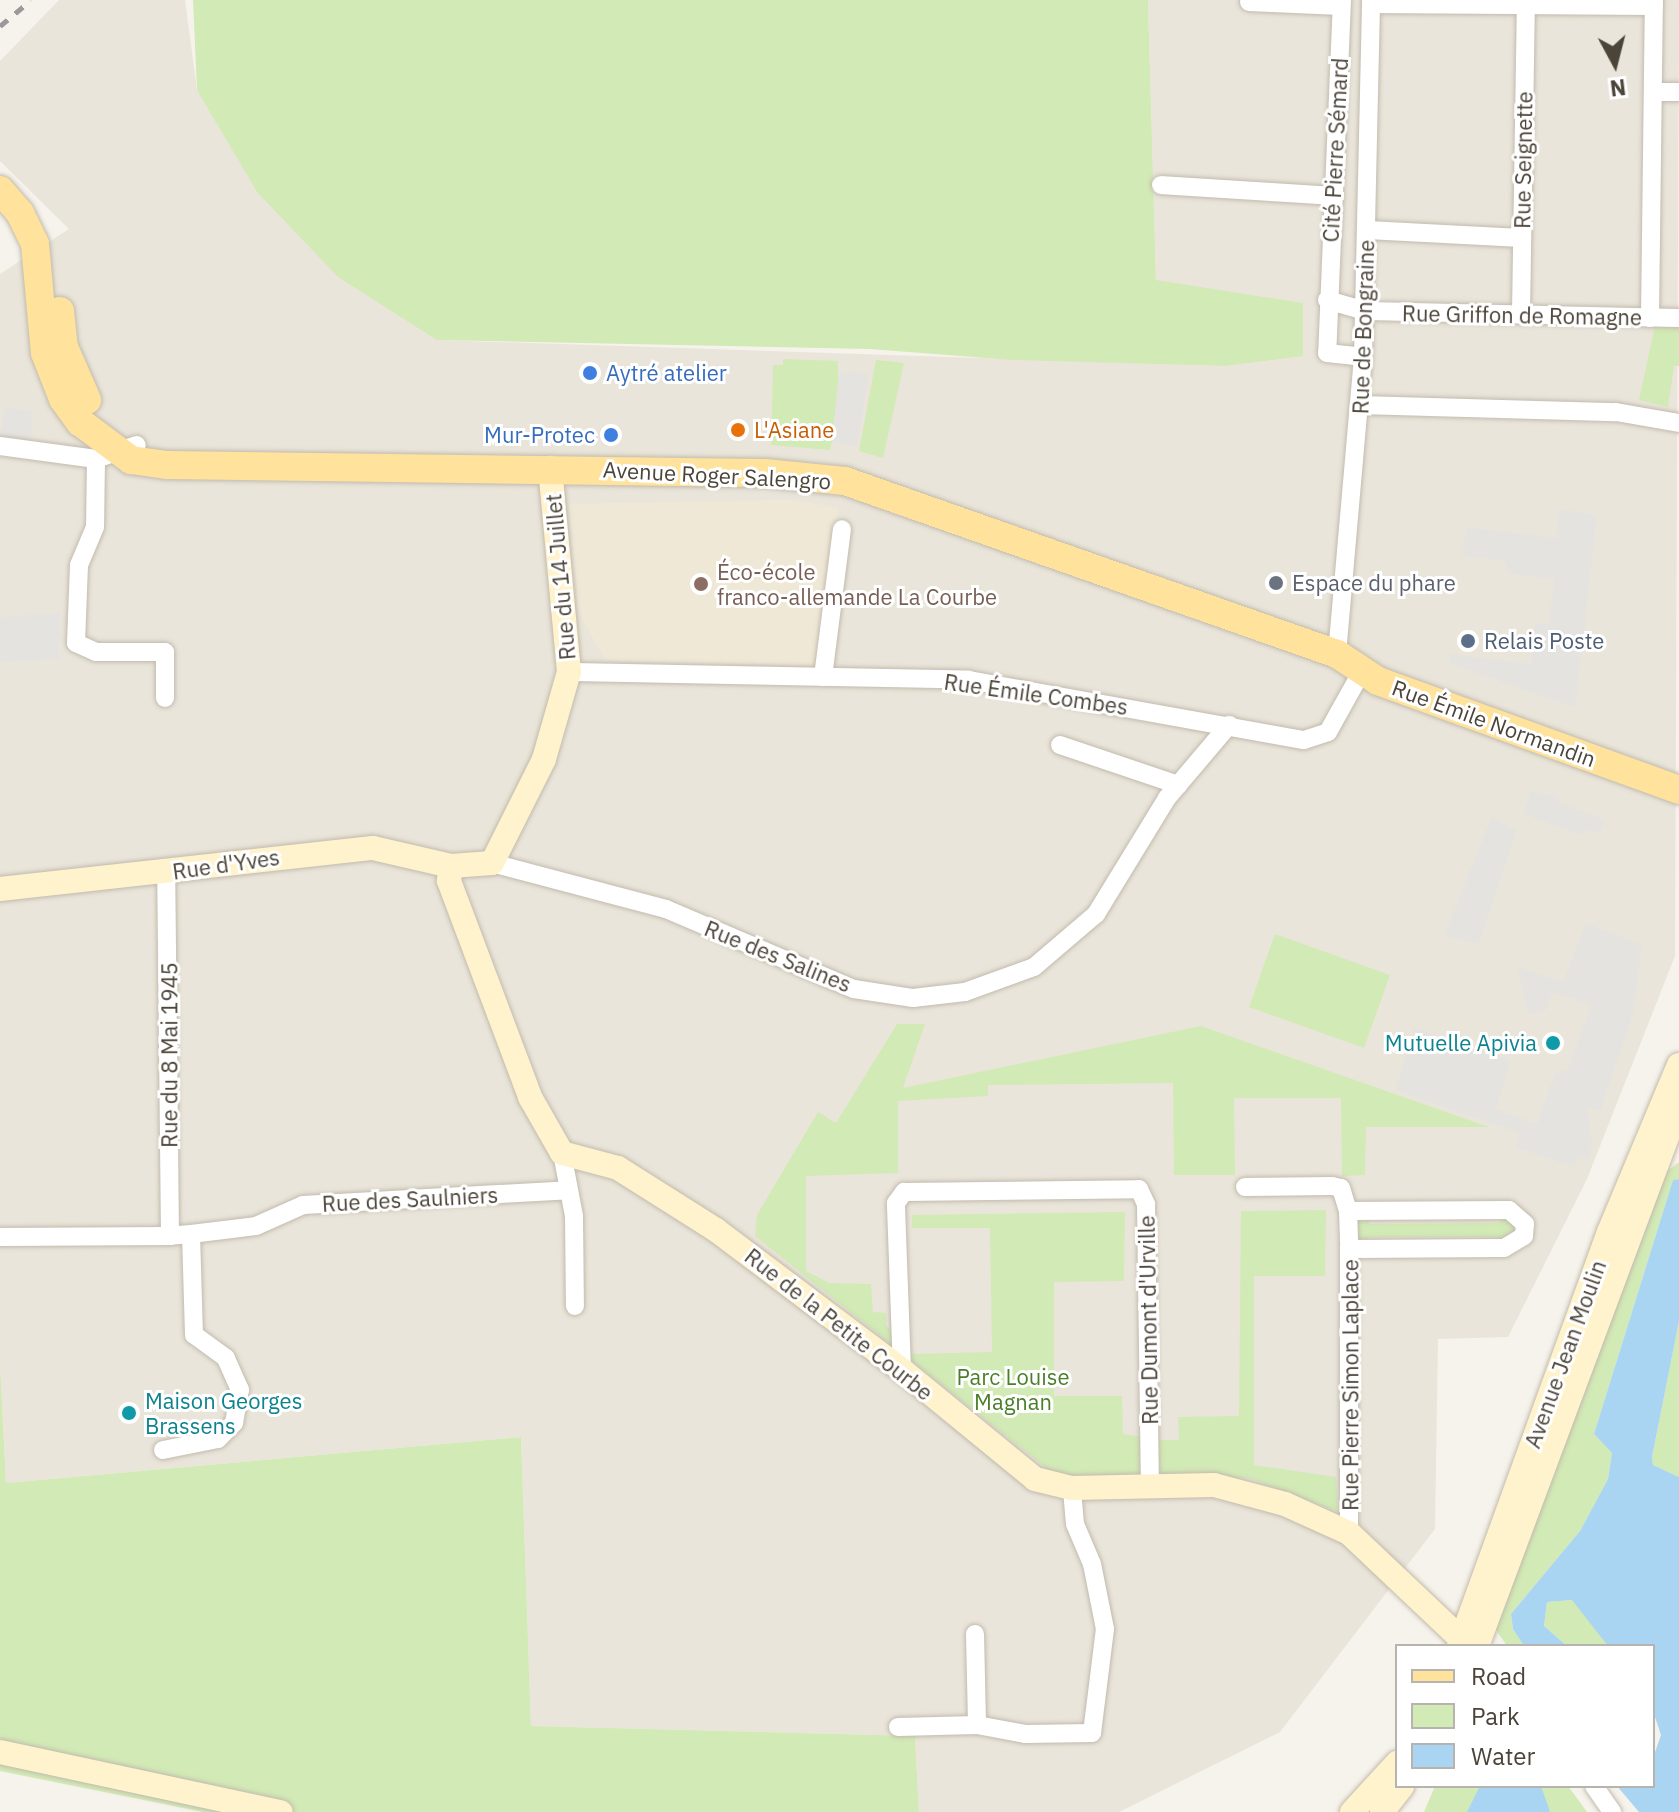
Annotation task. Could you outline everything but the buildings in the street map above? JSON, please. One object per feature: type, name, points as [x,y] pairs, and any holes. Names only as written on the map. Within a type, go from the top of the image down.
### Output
[{"type":"main road","name":"Avenue Roger Salengro","points":[[0,169],[27,197],[49,235],[64,347],[78,387],[100,417],[116,452]]},
{"type":"main road","name":"Avenue Roger Salengro","points":[[0,190],[20,213],[35,244],[45,353],[63,399],[80,422],[116,452],[186,463],[765,473],[852,483],[1348,660]]},
{"type":"main road","name":"Rue Émile Normandin","points":[[1348,660],[1679,770]]},
{"type":"main road","name":"Rue Émile Normandin","points":[[1348,660],[1378,681],[1679,790]]},
{"type":"street","points":[[1249,2],[1342,3]]},
{"type":"street","points":[[1371,2],[1526,5],[1654,3],[1650,318]]},
{"type":"street","name":"Rue de Bongraine","points":[[1348,660],[1365,311],[1371,2]]},
{"type":"street","name":"Cité Pierre Sémard","points":[[1342,3],[1327,353],[1363,357]]},
{"type":"street","name":"Rue Seignette","points":[[1521,314],[1526,5]]},
{"type":"street","points":[[1655,92],[1679,92]]},
{"type":"street","points":[[1161,185],[1334,196]]},
{"type":"street","points":[[1367,230],[1522,238]]},
{"type":"street","name":"Rue Griffon de Romagne","points":[[1327,300],[1365,311],[1679,318]]},
{"type":"street","points":[[1360,405],[1616,412],[1679,423]]},
{"type":"street","points":[[0,446],[116,452],[95,527],[79,565],[76,643],[96,652],[165,652],[165,698]]},
{"type":"street","name":"Rue du 14 Juillet","points":[[492,863],[544,759],[569,672],[550,468]]},
{"type":"street","points":[[823,677],[842,529]]},
{"type":"street","name":"Rue Émile Combes","points":[[569,672],[969,680],[1304,740],[1323,736],[1357,680],[1348,660]]},
{"type":"street","name":"Rue des Salines","points":[[451,866],[492,863],[592,885],[666,909],[854,989],[913,998],[965,992],[1034,967],[1096,914],[1178,785],[1229,725]]},
{"type":"street","points":[[1060,745],[1178,785]]},
{"type":"street","name":"Rue d'Yves","points":[[0,889],[373,848],[451,866]]},
{"type":"street","points":[[451,866],[449,881],[530,1097],[562,1153],[569,1190],[575,1306]]},
{"type":"street","name":"Rue du 8 Mai 1945","points":[[166,873],[170,1236]]},
{"type":"street","name":"Avenue Jean Moulin","points":[[1467,1644],[1609,1232],[1679,1065]]},
{"type":"street","name":"Avenue Jean Moulin","points":[[1467,1644],[1679,1105]]},
{"type":"street","name":"Rue de la Petite Courbe","points":[[562,1153],[618,1168],[716,1230],[902,1370],[1035,1479],[1072,1488],[1150,1485],[1236,1489],[1285,1504],[1349,1533],[1467,1644]]},
{"type":"street","points":[[1245,1187],[1341,1188],[1348,1211],[1349,1249]]},
{"type":"street","name":"Rue Dumont d'Urville","points":[[902,1370],[896,1203],[904,1192],[1139,1189],[1146,1204],[1150,1485]]},
{"type":"street","name":"Rue des Saulniers","points":[[191,1234],[256,1226],[303,1205],[569,1190]]},
{"type":"street","name":"Rue Pierre Simon Laplace","points":[[1348,1211],[1509,1210],[1525,1224],[1524,1236],[1504,1248],[1349,1249],[1349,1533]]},
{"type":"street","points":[[0,1237],[191,1234],[194,1335],[226,1358],[235,1373],[239,1409],[218,1439],[163,1450]]},
{"type":"street","points":[[898,1727],[977,1725],[1026,1734],[1092,1733],[1105,1629],[1092,1564],[1075,1524],[1072,1488]]},
{"type":"street","points":[[975,1634],[977,1725]]},
{"type":"street","points":[[0,1752],[281,1812]]},
{"type":"street","points":[[1352,1812],[1395,1765]]},
{"type":"street","points":[[1382,1812],[1400,1788]]},
{"type":"street","points":[[1595,1788],[1612,1812]]},
{"type":"shaded area","points":[[59,0],[185,0],[197,90],[437,340],[1224,366],[1303,304],[1156,281],[1148,0],[1679,0],[1675,956],[1587,1179],[1508,1337],[1438,1339],[1435,1529],[1280,1732],[1119,1812],[919,1812],[915,1736],[531,1726],[521,1437],[6,1483],[0,1362],[0,274],[69,229],[0,161],[0,61]]},
{"type":"shaded area","points":[[855,371],[869,375],[857,446],[832,442],[839,373]]},
{"type":"shaded area","points":[[5,408],[33,410],[31,439],[0,437]]},
{"type":"shaded area","name":"Éco-école franco-allemande La Courbe","points":[[796,500],[838,508],[816,666],[608,660],[603,656],[579,613],[569,504]]},
{"type":"shaded area","points":[[1559,509],[1597,515],[1575,708],[1449,663],[1450,654],[1531,664],[1536,623],[1549,624],[1554,579],[1509,574],[1504,561],[1462,556],[1466,527],[1556,538]]},
{"type":"shaded area","points":[[60,613],[59,659],[0,662],[0,617]]},
{"type":"shaded area","points":[[1531,791],[1559,797],[1558,802],[1606,820],[1600,833],[1588,830],[1584,836],[1523,814]]},
{"type":"shaded area","points":[[1491,818],[1517,830],[1479,944],[1444,936]]},
{"type":"shaded area","points":[[1586,923],[1642,945],[1633,1014],[1600,1111],[1587,1107],[1592,1145],[1588,1159],[1578,1156],[1574,1167],[1515,1147],[1520,1133],[1395,1090],[1415,1028],[1511,1061],[1496,1109],[1537,1124],[1555,1073],[1568,1069],[1591,1005],[1553,992],[1546,1010],[1528,1014],[1517,967],[1563,982]]},
{"type":"green space","points":[[193,0],[1148,0],[1156,280],[1303,303],[1303,356],[1224,366],[1012,360],[870,349],[437,340],[338,277],[257,192],[197,90]]},
{"type":"green space","points":[[1655,326],[1679,327],[1679,366],[1674,366],[1668,407],[1639,400]]},
{"type":"green space","points":[[783,359],[838,361],[838,417],[830,450],[771,445],[773,365],[783,365]]},
{"type":"green space","points":[[876,360],[904,363],[883,458],[859,451]]},
{"type":"green space","points":[[1275,934],[1390,975],[1364,1048],[1249,1007]]},
{"type":"green space","name":"Parc Louise Magnan","points":[[897,1024],[925,1024],[903,1088],[1201,1026],[1489,1127],[1366,1127],[1365,1175],[1342,1176],[1341,1098],[1234,1098],[1235,1175],[1174,1175],[1173,1083],[988,1085],[988,1096],[898,1101],[898,1173],[806,1176],[806,1271],[829,1283],[871,1284],[873,1312],[886,1313],[886,1325],[913,1354],[992,1352],[990,1228],[912,1228],[912,1215],[1125,1212],[1124,1281],[1054,1282],[1054,1396],[1122,1396],[1123,1434],[1163,1440],[1179,1440],[1178,1417],[1239,1416],[1241,1211],[1326,1210],[1325,1276],[1254,1276],[1254,1465],[1336,1477],[1338,1512],[1248,1478],[1056,1476],[755,1236],[757,1215],[818,1112],[836,1123]]},
{"type":"green space","points":[[1679,1162],[1679,1179],[1673,1180],[1594,1434],[1612,1453],[1608,1479],[1580,1531],[1511,1614],[1513,1629],[1523,1644],[1506,1644],[1494,1627],[1662,1175]]},
{"type":"green space","points":[[1500,1216],[1514,1223],[1515,1235],[1499,1242],[1498,1237],[1368,1237],[1368,1245],[1357,1242],[1359,1218],[1369,1218],[1369,1224],[1499,1223]]},
{"type":"green space","points":[[1679,1321],[1679,1477],[1653,1465],[1652,1457]]},
{"type":"green space","points":[[0,1362],[6,1483],[521,1437],[531,1726],[915,1736],[919,1812],[203,1812],[0,1771]]},
{"type":"green space","points":[[1573,1600],[1607,1644],[1565,1644],[1544,1626],[1547,1602]]},
{"type":"green space","points":[[1434,1788],[1569,1788],[1587,1812],[1424,1812]]},
{"type":"water","points":[[1679,1179],[1679,1321],[1652,1457],[1653,1465],[1679,1477],[1679,1812],[1639,1812],[1619,1788],[1655,1788],[1655,1752],[1661,1735],[1655,1717],[1655,1644],[1606,1644],[1572,1600],[1547,1602],[1544,1626],[1565,1644],[1523,1644],[1513,1629],[1511,1614],[1580,1531],[1608,1479],[1612,1453],[1594,1434],[1673,1180]]},
{"type":"water","points":[[1479,1788],[1542,1788],[1550,1812],[1467,1812]]},
{"type":"railway","points":[[0,26],[31,0]]},
{"type":"place","name":"Aytré atelier","points":[[590,373]]},
{"type":"place","name":"L'Asiane","points":[[738,430]]},
{"type":"place","name":"Mur-Protec","points":[[611,435]]},
{"type":"place","name":"Espace du phare","points":[[1276,583]]},
{"type":"place","name":"Éco-école franco-allemande La Courbe","points":[[701,584]]},
{"type":"place","name":"Relais Poste","points":[[1468,641]]},
{"type":"place","name":"Mutuelle Apivia","points":[[1553,1043]]},
{"type":"place","name":"Maison Georges Brassens","points":[[129,1413]]}]
